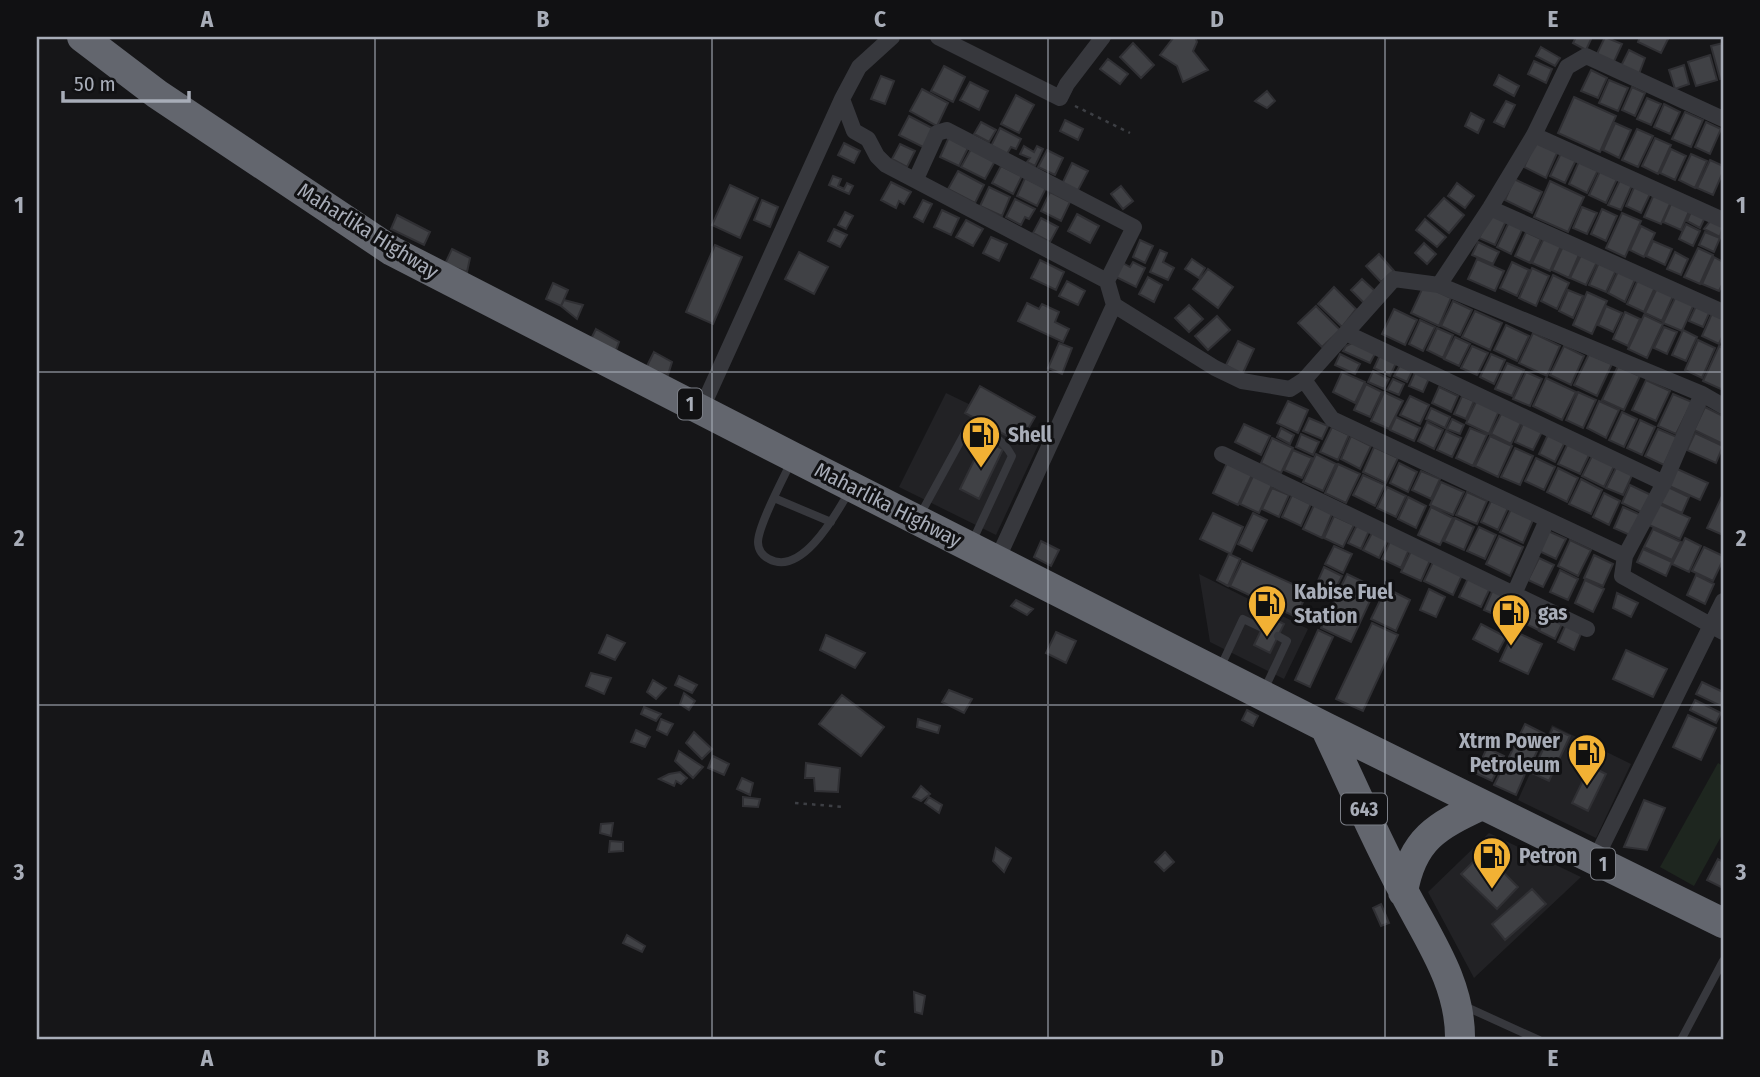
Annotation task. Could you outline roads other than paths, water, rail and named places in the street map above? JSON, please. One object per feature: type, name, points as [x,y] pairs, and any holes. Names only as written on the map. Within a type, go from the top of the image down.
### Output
[{"type":"highway","name":"Maharlika Highway","points":[[82,37],[158,94],[392,251],[1325,727],[1723,923]]},
{"type":"highway","name":"643","points":[[1325,727],[1404,892],[1438,953],[1457,1002],[1460,1040]]},
{"type":"highway","points":[[1404,892],[1410,864],[1422,844],[1457,817],[1482,805]]},
{"type":"street","points":[[701,410],[842,99],[859,66],[892,37]]},
{"type":"street","points":[[937,37],[1060,98],[1067,84],[1103,37]]},
{"type":"street","points":[[1439,285],[1534,135],[1567,67],[1586,56],[1723,119]]},
{"type":"street","points":[[842,99],[854,131],[868,139],[877,156],[886,165],[1107,281]]},
{"type":"street","points":[[916,180],[937,133],[947,130],[1134,227],[1107,281],[1114,305],[997,560]]},
{"type":"street","points":[[1534,135],[1723,220]]},
{"type":"street","points":[[1490,208],[1723,312]]},
{"type":"street","points":[[1114,305],[1215,368],[1242,381],[1290,389],[1304,380],[1394,279],[1439,285],[1702,394],[1723,406]]},
{"type":"street","points":[[1346,333],[1664,483]]},
{"type":"street","points":[[1304,380],[1332,419],[1625,556]]},
{"type":"street","points":[[1702,394],[1664,483],[1625,556],[1622,576],[1717,630]]},
{"type":"street","points":[[1222,454],[1587,629]]},
{"type":"street","points":[[1514,594],[1547,520]]},
{"type":"street","points":[[1595,860],[1717,630],[1723,601]]},
{"type":"lane","points":[[917,520],[966,431],[984,432],[1006,445],[1012,456],[970,546]]},
{"type":"lane","points":[[793,457],[758,540],[760,551],[771,560],[785,562],[809,550],[853,487]]},
{"type":"lane","points":[[774,498],[831,522]]},
{"type":"lane","points":[[1218,672],[1243,619],[1262,628]]},
{"type":"lane","points":[[1262,694],[1287,641],[1278,636]]},
{"type":"lane","points":[[1681,1040],[1723,961]]},
{"type":"lane","points":[[1457,1002],[1539,1040]]},
{"type":"place","name":"Shell","points":[[981,469]]},
{"type":"place","name":"Kabise Fuel Station","points":[[1267,638]]},
{"type":"place","name":"gas","points":[[1511,647]]},
{"type":"place","name":"Xtrm Power Petroleum","points":[[1587,787]]},
{"type":"place","name":"Petron","points":[[1492,890]]}]
